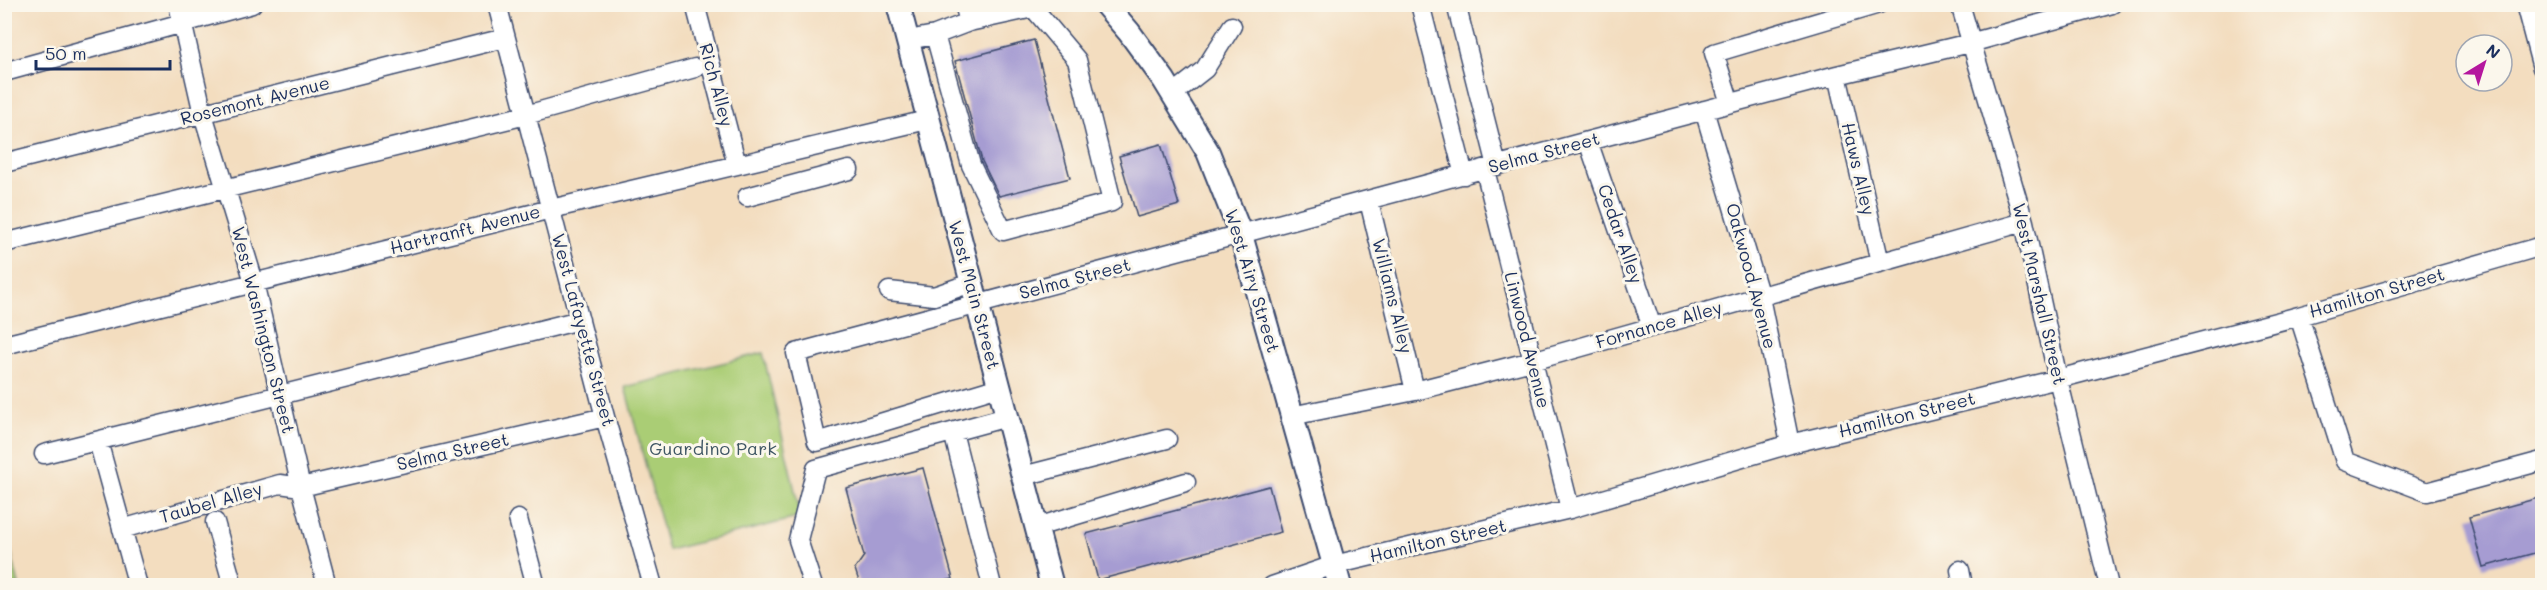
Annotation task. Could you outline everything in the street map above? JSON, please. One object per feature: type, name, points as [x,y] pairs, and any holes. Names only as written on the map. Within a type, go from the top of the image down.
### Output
[{"type":"main road","name":"West Main Street","points":[[898,4],[1052,585]]},
{"type":"main road","name":"West Airy Street","points":[[1105,4],[1129,32],[1173,94],[1208,152],[1241,235],[1337,575]]},
{"type":"street","name":"West Washington Street","points":[[178,4],[203,114],[254,282],[301,487],[327,585]]},
{"type":"street","points":[[4,72],[252,4]]},
{"type":"street","name":"West Lafayette Street","points":[[497,4],[605,417],[653,585]]},
{"type":"street","name":"Rich Alley","points":[[695,4],[737,165]]},
{"type":"street","points":[[964,4],[969,22]]},
{"type":"street","points":[[1420,4],[1464,175]]},
{"type":"street","name":"Linwood Avenue","points":[[1456,4],[1532,361],[1570,509]]},
{"type":"street","points":[[1730,103],[1714,53],[1879,4]]},
{"type":"street","name":"West Marshall Street","points":[[1960,4],[2024,222],[2058,379],[2109,585]]},
{"type":"street","name":"Selma Street","points":[[974,294],[1241,235],[1730,103],[1970,43],[2112,4]]},
{"type":"street","points":[[2525,4],[2542,68]]},
{"type":"street","points":[[908,40],[1032,6],[1077,60],[1112,202],[1004,231],[971,165],[935,34]]},
{"type":"street","points":[[1173,94],[1205,69],[1232,26]]},
{"type":"street","name":"Rosemont Avenue","points":[[4,163],[505,38]]},
{"type":"street","points":[[4,243],[526,115],[695,68]]},
{"type":"street","name":"Haws Alley","points":[[1837,75],[1880,262]]},
{"type":"street","name":"Oakwood Avenue","points":[[1704,110],[1760,297],[1790,444]]},
{"type":"street","name":"Hartranft Avenue","points":[[4,345],[551,208],[927,120]]},
{"type":"street","name":"Cedar Alley","points":[[1588,141],[1652,327]]},
{"type":"street","points":[[808,148],[816,179]]},
{"type":"street","points":[[747,196],[849,170]]},
{"type":"street","name":"Williams Alley","points":[[1369,201],[1415,391]]},
{"type":"street","name":"Fornance Alley","points":[[1291,416],[1415,391],[1532,361],[2024,222]]},
{"type":"street","name":"Hamilton Street","points":[[1272,585],[1337,575],[1790,444],[2058,379],[2299,316],[2542,246]]},
{"type":"street","points":[[889,291],[934,296],[974,294]]},
{"type":"street","points":[[974,294],[796,353],[817,442],[999,387]]},
{"type":"street","points":[[2299,316],[2345,460],[2427,492],[2542,461]]},
{"type":"street","points":[[44,454],[580,320]]},
{"type":"street","name":"Selma Street","points":[[301,487],[605,417]]},
{"type":"street","points":[[813,585],[798,540],[816,469],[1007,417]]},
{"type":"street","points":[[952,432],[992,585]]},
{"type":"street","points":[[1023,476],[1167,439]]},
{"type":"street","points":[[98,441],[138,585]]},
{"type":"street","points":[[1037,527],[1186,482]]},
{"type":"street","name":"Taubel Alley","points":[[122,529],[280,484],[301,487]]},
{"type":"street","points":[[518,519],[536,585]]},
{"type":"street","points":[[215,522],[233,585]]},
{"type":"green space","name":"Guardino Park","points":[[763,353],[801,517],[668,550],[625,387]]},
{"type":"green space","points":[[5,527],[19,585],[5,585]]},
{"type":"building","points":[[1034,40],[1070,178],[999,196],[982,161],[955,61]]},
{"type":"building","points":[[1161,144],[1179,205],[1137,217],[1119,156]]},
{"type":"building","points":[[923,468],[953,579],[929,585],[860,585],[855,569],[864,556],[846,488]]},
{"type":"building","points":[[1269,486],[1281,532],[1098,580],[1086,534]]},
{"type":"building","points":[[2542,497],[2542,551],[2483,567],[2469,517]]}]
